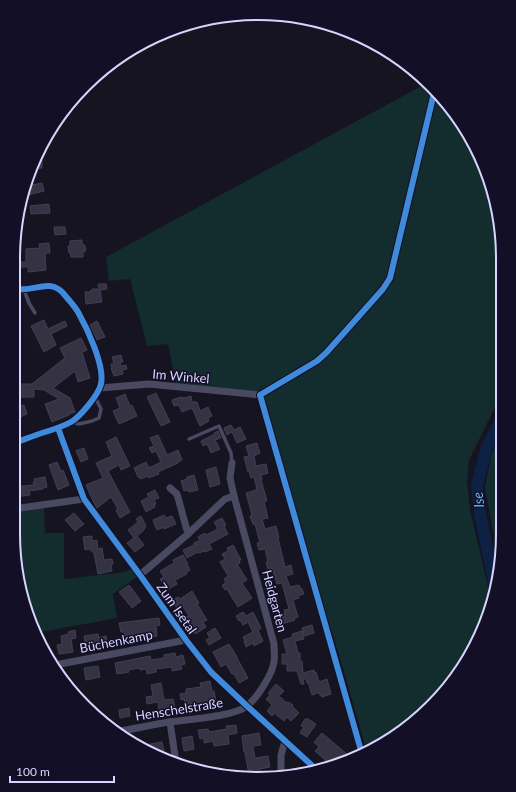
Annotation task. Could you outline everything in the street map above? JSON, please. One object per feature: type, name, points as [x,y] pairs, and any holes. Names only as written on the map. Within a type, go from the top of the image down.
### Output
[{"type":"street","points":[[20,290],[50,286],[60,290],[84,323],[101,369],[102,382],[95,397],[72,422],[20,441]]},
{"type":"street","name":"Im Winkel","points":[[100,388],[149,384],[260,395]]},
{"type":"street","name":"Zum Isetal","points":[[58,428],[84,499],[186,640],[211,672],[312,766]]},
{"type":"street","name":"Heidgarten","points":[[232,463],[230,478],[234,496],[274,644],[274,662],[269,676],[258,694],[247,706]]},
{"type":"street","points":[[170,488],[177,494],[188,534]]},
{"type":"street","points":[[140,575],[188,534],[225,498],[234,496]]},
{"type":"street","points":[[20,508],[84,499]]},
{"type":"street","name":"Büchenkamp","points":[[59,664],[186,640]]},
{"type":"street","name":"Henschelstraße","points":[[124,730],[221,715],[236,712],[247,706]]},
{"type":"street","points":[[170,722],[175,757]]},
{"type":"street","points":[[280,771],[281,755],[285,741]]},
{"type":"lane","points":[[20,291],[35,313]]},
{"type":"lane","points":[[72,422],[79,424],[99,418],[101,409],[95,397]]},
{"type":"lane","points":[[189,439],[219,426],[231,453],[232,463]]},
{"type":"green space","points":[[422,86],[447,113],[464,139],[478,167],[488,196],[494,227],[496,258],[496,405],[469,460],[467,481],[470,510],[489,591],[478,625],[464,653],[447,679],[415,713],[403,723],[377,740],[365,746],[339,655],[257,392],[176,384],[168,344],[147,346],[130,279],[109,281],[106,257]]},
{"type":"green space","points":[[496,445],[495,543],[485,487],[492,452]]},
{"type":"green space","points":[[44,505],[45,533],[64,533],[64,579],[124,572],[134,567],[140,575],[113,594],[117,618],[41,632],[28,596],[22,565],[20,508]]},
{"type":"building","points":[[42,159],[42,168],[37,168]]},
{"type":"building","points":[[42,183],[44,191],[28,195],[32,185]]},
{"type":"building","points":[[49,204],[50,213],[31,214],[30,206]]},
{"type":"building","points":[[54,227],[65,227],[66,234],[55,235]]},
{"type":"building","points":[[82,240],[86,250],[83,253],[83,257],[71,257],[68,246],[70,246],[70,241]]},
{"type":"building","points":[[49,243],[50,253],[45,253],[46,270],[28,272],[28,267],[21,267],[21,262],[26,262],[26,249],[40,248],[39,244]]},
{"type":"building","points":[[98,284],[106,284],[107,289],[100,290],[102,302],[86,304],[85,292],[90,292],[92,289],[99,289]]},
{"type":"building","points":[[44,320],[48,329],[65,321],[67,326],[51,334],[56,345],[44,352],[31,326]]},
{"type":"building","points":[[97,321],[105,337],[97,340],[90,325]]},
{"type":"building","points":[[81,338],[87,350],[82,352],[90,378],[78,382],[75,371],[53,388],[70,398],[75,412],[52,422],[45,404],[59,399],[44,390],[34,389],[34,397],[20,397],[20,384],[32,384],[65,358],[60,348]]},
{"type":"building","points":[[121,355],[123,362],[120,362],[121,366],[126,365],[127,369],[122,370],[123,374],[114,376],[111,368],[111,364],[114,364],[112,357]]},
{"type":"building","points":[[156,393],[170,422],[161,426],[147,397]]},
{"type":"building","points":[[125,394],[130,406],[132,405],[137,416],[119,424],[113,411],[120,408],[116,398]]},
{"type":"building","points":[[191,396],[192,402],[197,402],[200,411],[208,407],[212,416],[208,418],[209,421],[200,426],[192,408],[182,412],[179,405],[174,406],[172,400]]},
{"type":"building","points":[[24,405],[27,414],[20,417],[20,406]]},
{"type":"building","points":[[231,425],[234,430],[240,427],[246,439],[237,443],[232,432],[227,435],[224,428]]},
{"type":"building","points":[[218,431],[221,438],[215,440],[220,449],[211,453],[207,444],[203,446],[201,441]]},
{"type":"building","points":[[158,435],[167,455],[178,450],[182,460],[158,472],[159,474],[141,479],[138,477],[134,468],[146,462],[149,468],[161,462],[156,451],[152,453],[149,448],[154,446],[150,438]]},
{"type":"building","points":[[116,437],[130,466],[121,470],[119,465],[108,471],[130,512],[120,518],[116,510],[118,509],[111,497],[97,508],[86,485],[103,478],[96,463],[112,456],[106,442]]},
{"type":"building","points":[[257,443],[260,453],[254,456],[256,466],[266,464],[268,473],[261,475],[267,501],[264,501],[268,518],[262,519],[265,529],[276,526],[285,567],[291,565],[293,574],[286,576],[290,587],[299,585],[304,594],[293,600],[298,617],[294,618],[295,620],[282,624],[280,615],[285,614],[284,610],[289,609],[282,583],[277,584],[272,568],[268,569],[265,549],[259,550],[257,543],[260,543],[255,524],[253,524],[250,516],[252,515],[246,493],[257,489],[254,477],[251,478],[249,471],[248,472],[244,457],[249,456],[246,446]]},
{"type":"building","points":[[84,448],[88,459],[81,462],[76,451]]},
{"type":"building","points":[[57,462],[61,471],[63,470],[69,485],[58,490],[49,465]]},
{"type":"building","points":[[216,467],[220,484],[210,487],[206,470]]},
{"type":"building","points":[[194,475],[198,490],[189,492],[188,490],[184,491],[181,481]]},
{"type":"building","points":[[45,477],[47,487],[29,491],[30,495],[20,496],[20,486],[34,485],[34,479]]},
{"type":"building","points":[[155,490],[159,498],[154,500],[156,504],[154,505],[155,507],[146,512],[141,501],[149,497],[147,494]]},
{"type":"building","points":[[74,513],[84,524],[75,531],[65,520]]},
{"type":"building","points":[[164,515],[166,518],[172,516],[176,524],[157,530],[153,520]]},
{"type":"building","points":[[141,516],[146,526],[137,536],[144,545],[135,552],[127,543],[134,538],[128,530],[138,522],[136,519]]},
{"type":"building","points":[[222,518],[226,525],[224,526],[228,534],[209,544],[212,549],[205,552],[198,552],[187,558],[183,550],[194,545],[194,543],[200,540],[198,537],[218,529],[214,522]]},
{"type":"building","points":[[92,536],[92,541],[97,540],[98,549],[102,548],[104,560],[112,559],[112,571],[98,574],[94,553],[89,549],[85,550],[83,537]]},
{"type":"building","points":[[233,545],[241,560],[239,560],[240,563],[237,564],[247,580],[242,583],[252,598],[238,607],[227,589],[225,590],[222,585],[226,583],[224,579],[228,576],[220,562],[225,559],[222,554],[228,551],[227,548]]},
{"type":"building","points":[[183,555],[190,570],[186,573],[187,574],[175,580],[177,584],[167,590],[160,579],[164,577],[160,571],[174,563],[173,560]]},
{"type":"building","points":[[129,585],[141,601],[132,608],[119,592]]},
{"type":"building","points":[[192,591],[199,603],[197,604],[207,620],[203,622],[206,627],[195,634],[186,617],[189,616],[182,605],[177,608],[172,601],[178,597],[180,599]]},
{"type":"building","points":[[243,612],[246,616],[253,612],[261,628],[258,630],[263,641],[254,646],[253,643],[246,647],[244,641],[243,637],[253,632],[248,622],[243,625],[236,616]]},
{"type":"building","points":[[159,618],[160,625],[156,626],[157,636],[125,642],[124,632],[121,632],[119,623]]},
{"type":"building","points":[[312,625],[314,633],[304,636],[302,628]]},
{"type":"building","points":[[215,628],[221,638],[209,645],[206,640],[210,638],[207,633]]},
{"type":"building","points":[[75,630],[76,638],[71,639],[73,652],[59,654],[57,645],[62,644],[61,636],[69,634],[68,632]]},
{"type":"building","points":[[302,631],[304,639],[295,641],[298,653],[300,653],[300,661],[302,661],[303,673],[314,670],[319,682],[327,679],[331,694],[322,697],[319,693],[312,695],[306,679],[303,679],[304,684],[301,684],[297,671],[287,671],[287,664],[282,664],[282,654],[287,654],[283,640],[293,637],[292,634]]},
{"type":"building","points":[[98,634],[99,638],[106,636],[107,645],[100,646],[100,644],[86,646],[84,636]]},
{"type":"building","points":[[229,644],[248,678],[239,683],[226,664],[221,667],[213,652]]},
{"type":"building","points":[[175,653],[176,657],[183,655],[185,664],[181,665],[182,669],[172,671],[172,667],[156,669],[156,672],[147,674],[146,669],[140,670],[140,668],[117,674],[115,663],[150,656],[151,660],[164,658],[164,655]]},
{"type":"building","points":[[98,666],[100,677],[86,680],[84,668]]},
{"type":"building","points":[[210,681],[216,701],[186,708],[184,699],[181,700],[180,694],[186,693],[186,689],[201,687],[200,683]]},
{"type":"building","points":[[161,683],[164,700],[173,699],[175,708],[159,711],[158,702],[147,704],[146,697],[153,696],[151,685]]},
{"type":"building","points":[[276,684],[284,691],[279,696],[287,703],[288,702],[293,705],[292,706],[299,713],[291,721],[287,717],[284,721],[274,713],[272,716],[267,711],[272,705],[266,699],[270,695],[268,693]]},
{"type":"building","points":[[129,708],[130,716],[120,718],[119,710]]},
{"type":"building","points":[[305,719],[308,719],[316,724],[307,737],[300,733],[304,727],[301,726]]},
{"type":"building","points":[[236,725],[237,733],[228,735],[229,744],[214,746],[213,741],[204,743],[204,738],[200,739],[198,730],[208,729],[209,732],[227,729],[226,726]]},
{"type":"building","points":[[259,733],[261,745],[253,746],[255,758],[268,756],[270,767],[260,769],[260,772],[248,771],[242,736]]},
{"type":"building","points":[[322,733],[347,755],[327,762],[315,751],[319,747],[314,742]]},
{"type":"building","points":[[192,736],[194,749],[184,751],[182,738]]},
{"type":"building","points":[[162,742],[164,751],[162,751],[148,744]]},
{"type":"waterway","name":"Ise","points":[[492,573],[480,514],[477,485],[487,447],[496,430]]},
{"type":"cycle path","points":[[360,748],[260,395],[317,361],[326,353],[383,289],[390,278],[433,97]]},
{"type":"cycle path","points":[[20,289],[52,286],[63,293],[73,304],[86,327],[98,358],[102,376],[100,388],[97,393],[89,405],[75,419],[61,427],[20,441]]},
{"type":"cycle path","points":[[58,428],[84,499],[186,640],[211,672],[312,766]]}]
